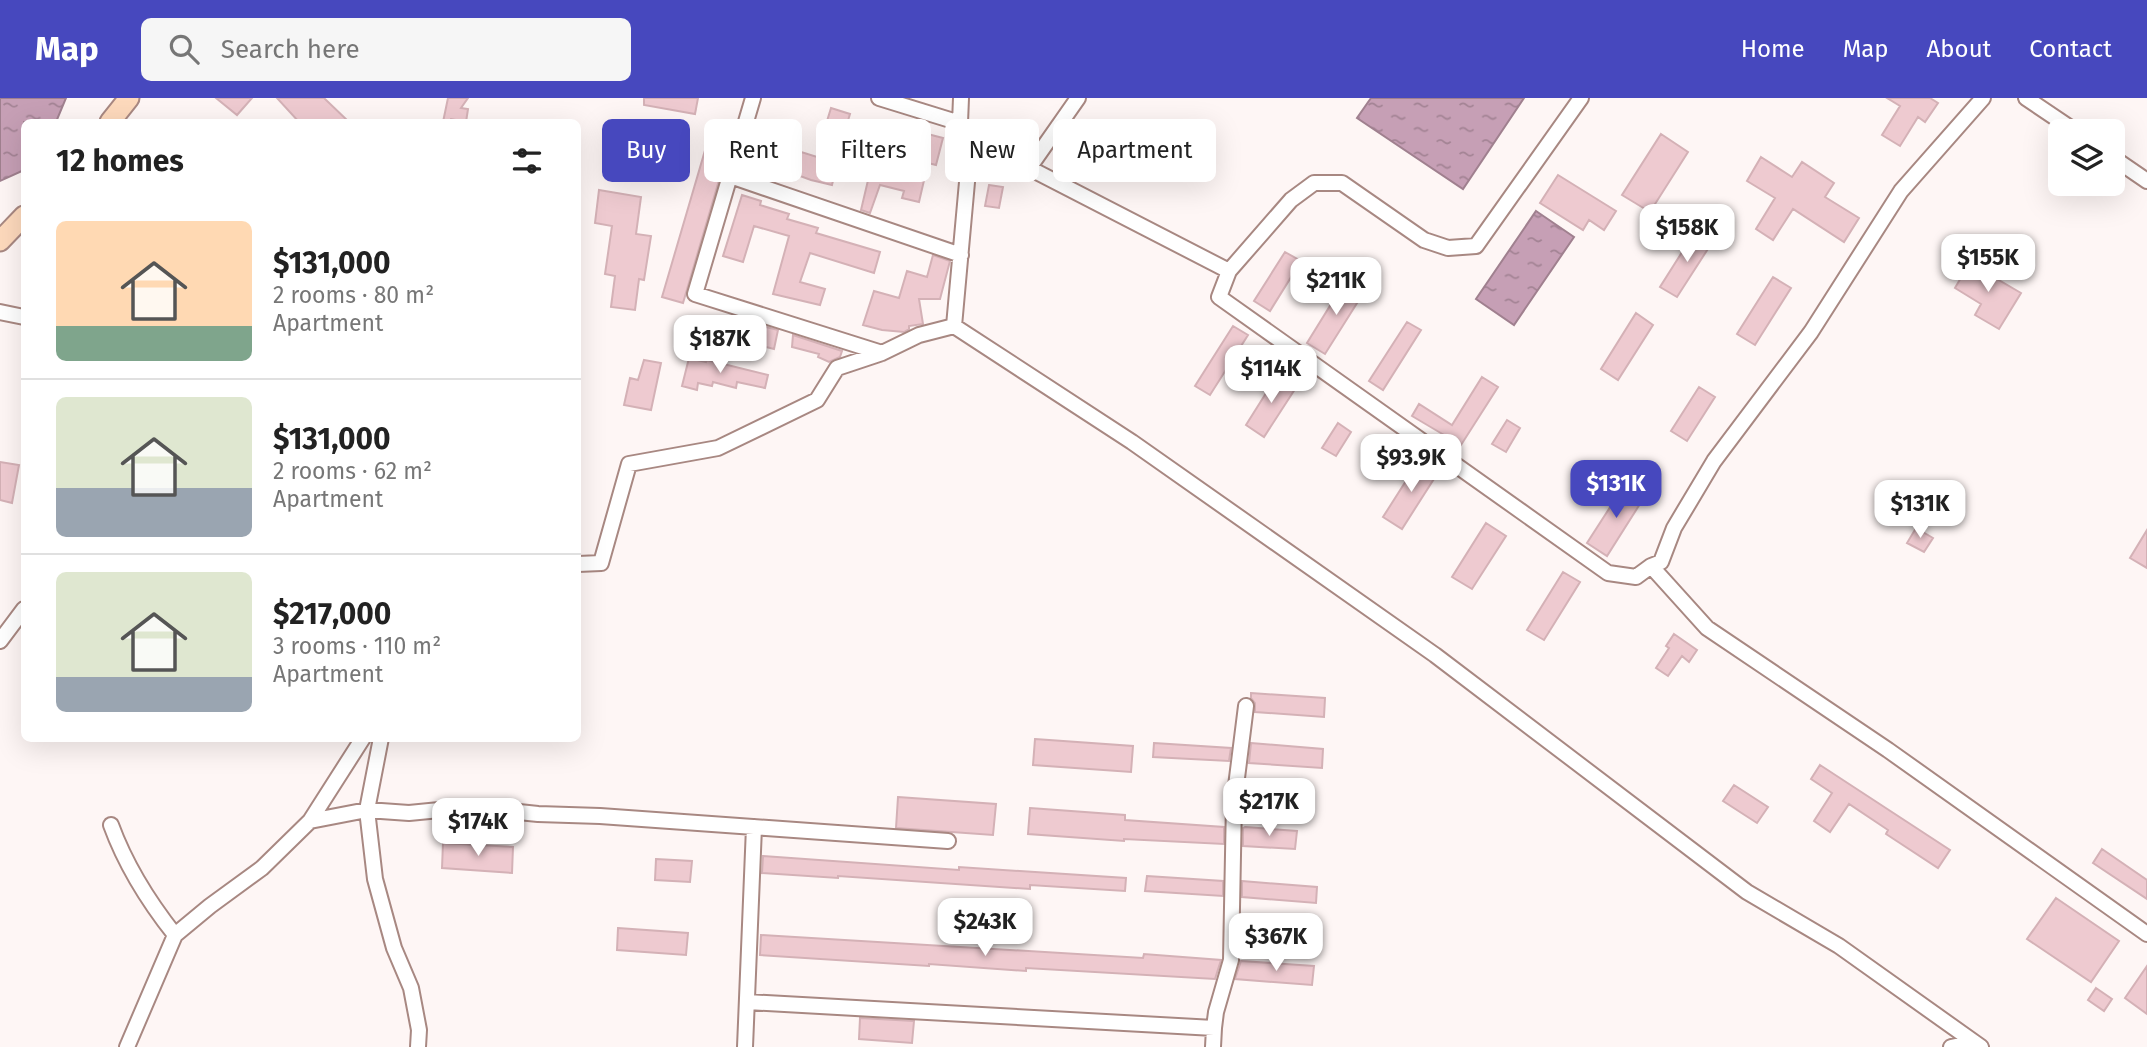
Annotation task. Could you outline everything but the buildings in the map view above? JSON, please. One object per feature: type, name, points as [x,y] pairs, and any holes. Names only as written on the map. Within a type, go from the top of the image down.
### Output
[{"type":"street","points":[[112,119],[130,98]]},
{"type":"street","points":[[747,119],[753,98]]},
{"type":"street","points":[[879,98],[947,119]]},
{"type":"street","points":[[960,119],[961,98]]},
{"type":"street","points":[[1039,155],[1078,98]]},
{"type":"street","points":[[1581,98],[1476,246],[1448,248],[1424,240],[1342,183],[1314,183],[1291,200],[1229,271],[1219,297],[1608,573],[1636,577],[1661,562],[1674,528],[1714,461],[1811,332],[1900,191],[1983,98]]},
{"type":"street","points":[[2026,98],[2057,119]]},
{"type":"street","points":[[2125,166],[2147,181]]},
{"type":"street","points":[[1039,173],[1229,271]]},
{"type":"street","points":[[728,182],[695,294],[882,353]]},
{"type":"street","points":[[748,182],[961,255]]},
{"type":"street","points":[[954,326],[967,182]]},
{"type":"street","points":[[0,241],[21,219]]},
{"type":"street","points":[[0,312],[21,316]]},
{"type":"street","points":[[581,564],[601,564],[629,464],[718,449],[817,400],[837,368],[882,353],[919,335],[954,326],[1132,442],[1435,655],[1747,892],[1839,946],[1978,1044]]},
{"type":"street","points":[[1651,566],[1707,628],[1888,750],[2147,934]]},
{"type":"street","points":[[0,641],[21,612]]},
{"type":"street","points":[[1213,1047],[1216,1012],[1231,960],[1234,802],[1246,706]]},
{"type":"street","points":[[127,1047],[175,935],[262,868],[310,821],[360,742]]},
{"type":"street","points":[[380,742],[367,810],[375,879],[394,948],[411,988],[419,1030],[418,1047]]},
{"type":"street","points":[[310,821],[367,810],[408,813],[470,807],[537,814],[600,816],[948,841]]},
{"type":"street","points":[[111,825],[119,849],[136,882],[175,935]]},
{"type":"street","points":[[744,1047],[754,827]]},
{"type":"street","points":[[747,1002],[1214,1028]]},
{"type":"street","points":[[1951,1047],[1978,1044]]},
{"type":"water","points":[[0,98],[66,98],[57,119],[21,119],[21,171],[0,181]]},
{"type":"water","points":[[1371,98],[1524,98],[1463,189],[1357,118]]},
{"type":"water","points":[[1536,211],[1574,237],[1514,325],[1476,299]]}]
